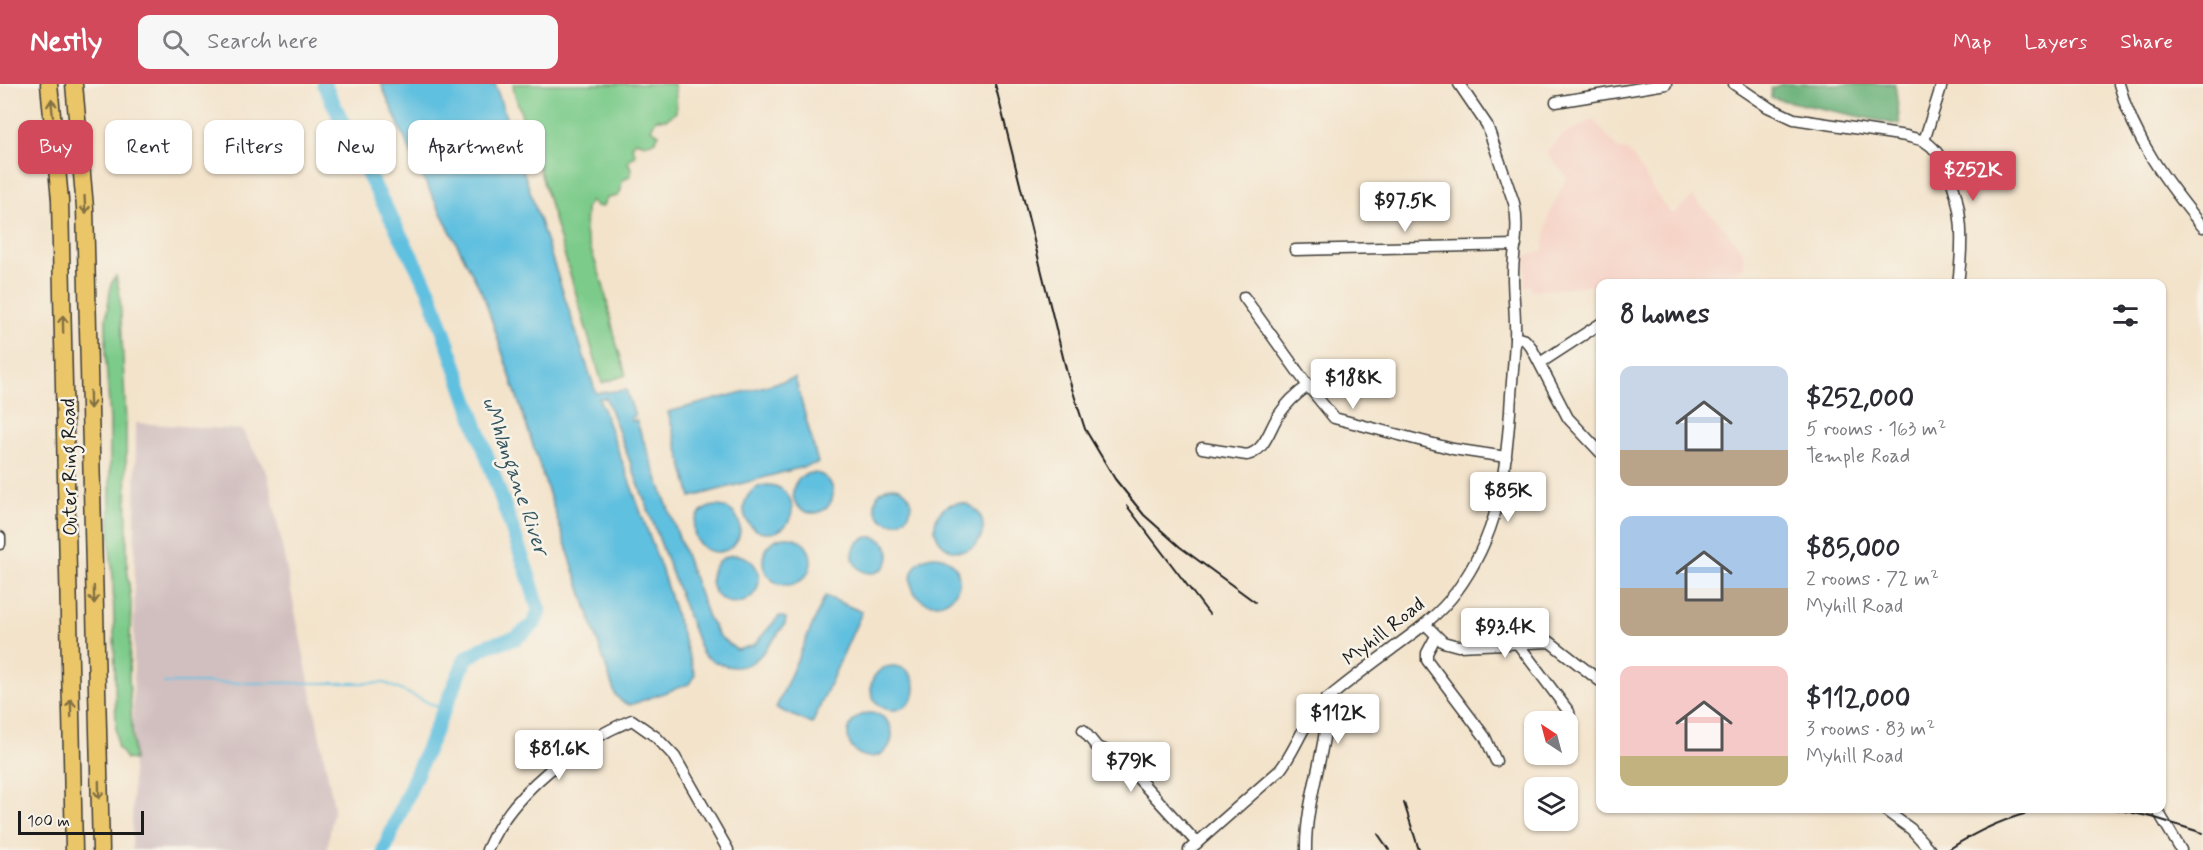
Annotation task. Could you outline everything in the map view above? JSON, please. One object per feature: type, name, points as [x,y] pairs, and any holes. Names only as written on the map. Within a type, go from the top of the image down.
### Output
[{"type":"highway","name":"Outer Ring Road","points":[[49,84],[60,200],[74,850]]},
{"type":"highway","name":"Outer Ring Road","points":[[74,84],[85,208],[101,850]]},
{"type":"street","name":"Myhill Road","points":[[1193,847],[1280,770],[1288,760],[1311,714],[1327,699],[1425,624],[1455,593],[1482,550],[1496,516],[1506,457],[1515,338],[1513,274],[1518,233],[1515,203],[1491,134],[1482,116],[1459,84]]},
{"type":"street","points":[[1556,102],[1666,84]]},
{"type":"street","points":[[1734,84],[1768,107],[1794,119],[1906,136],[1924,141],[1938,155],[1954,186],[1961,221],[1962,242],[1958,279]]},
{"type":"street","points":[[1924,141],[1942,84]]},
{"type":"street","points":[[2119,84],[2125,106],[2145,149],[2164,178],[2203,227]]},
{"type":"street","points":[[1295,250],[1516,245]]},
{"type":"street","points":[[1244,297],[1329,415],[1340,421],[1453,449],[1506,457]]},
{"type":"street","points":[[1540,363],[1596,327]]},
{"type":"street","points":[[1515,338],[1528,343],[1568,418],[1596,448]]},
{"type":"street","points":[[1202,448],[1247,456],[1252,454],[1261,448],[1284,407],[1308,386]]},
{"type":"street","points":[[0,537],[0,544]]},
{"type":"street","points":[[1425,624],[1443,642],[1458,646],[1550,642],[1596,678]]},
{"type":"street","points":[[1436,636],[1427,653],[1427,660],[1485,737],[1496,761]]},
{"type":"street","points":[[1518,644],[1568,711]]},
{"type":"street","points":[[1306,850],[1306,822],[1324,738],[1327,699]]},
{"type":"street","points":[[487,850],[504,821],[543,776],[589,741],[632,720],[656,737],[675,757],[728,850]]},
{"type":"street","points":[[1083,730],[1097,747],[1116,754],[1193,847]]},
{"type":"street","points":[[1889,813],[1911,829],[1930,850]]},
{"type":"street","points":[[2159,813],[2181,850]]},
{"type":"shaded area","points":[[1593,119],[1619,150],[1627,150],[1671,214],[1692,197],[1721,224],[1743,252],[1744,266],[1738,272],[1733,273],[1666,279],[1596,279],[1596,284],[1531,291],[1531,286],[1525,286],[1526,257],[1543,250],[1549,215],[1567,177],[1546,152],[1562,135]]},
{"type":"shaded area","points":[[136,423],[242,430],[268,475],[334,807],[327,850],[132,850]]},
{"type":"green space","points":[[513,84],[674,84],[676,112],[667,119],[656,119],[651,129],[659,134],[655,141],[645,144],[636,141],[632,146],[636,156],[628,163],[632,169],[630,176],[622,181],[618,196],[607,198],[602,207],[596,206],[591,201],[586,208],[585,233],[603,284],[626,375],[602,383],[541,174],[545,174],[545,120],[523,120]]},
{"type":"green space","points":[[1784,84],[1895,84],[1900,125],[1771,98],[1771,88]]},
{"type":"green space","points":[[116,276],[120,295],[126,425],[127,565],[131,604],[129,679],[134,760],[126,759],[117,746],[116,731],[106,320],[111,284]]},
{"type":"water","points":[[381,84],[495,84],[507,120],[408,120],[408,146]]},
{"type":"water","points":[[421,174],[524,174],[596,393],[626,390],[635,416],[631,417],[632,421],[636,420],[708,617],[719,636],[737,650],[754,645],[779,616],[786,618],[785,624],[774,639],[754,661],[747,665],[726,666],[702,653],[606,398],[599,398],[661,568],[695,675],[689,684],[630,705],[622,702],[615,694],[484,297]]},
{"type":"water","points":[[795,378],[818,463],[691,497],[668,412]]},
{"type":"water","points":[[813,473],[821,474],[827,479],[832,485],[832,501],[827,507],[821,512],[813,513],[805,512],[799,507],[794,501],[793,493],[794,485],[799,479],[805,474]]},
{"type":"water","points":[[768,485],[785,492],[792,509],[785,526],[768,533],[751,526],[744,509],[751,492]]},
{"type":"water","points":[[893,487],[906,492],[911,505],[906,518],[893,523],[880,518],[875,505],[880,492]]},
{"type":"water","points":[[959,503],[976,510],[983,527],[976,544],[959,551],[942,544],[935,527],[942,510]]},
{"type":"water","points":[[722,506],[734,512],[739,520],[739,538],[734,546],[726,551],[712,552],[704,549],[697,542],[694,524],[697,516],[704,509]]},
{"type":"water","points":[[787,537],[804,544],[811,561],[804,578],[787,585],[770,578],[763,561],[770,544]]},
{"type":"water","points":[[871,537],[884,542],[889,555],[884,568],[871,573],[858,568],[853,555],[858,542]]},
{"type":"water","points":[[735,555],[752,562],[759,579],[752,596],[735,603],[718,596],[711,579],[718,562]]},
{"type":"water","points":[[930,556],[940,556],[952,563],[959,575],[959,585],[952,597],[940,604],[930,604],[915,593],[911,585],[911,575],[922,560]]},
{"type":"water","points":[[825,596],[862,612],[812,724],[776,708]]},
{"type":"water","points":[[893,666],[909,672],[915,688],[909,704],[893,710],[877,704],[871,688],[877,672]]},
{"type":"water","points":[[870,713],[878,714],[886,719],[891,727],[891,743],[886,751],[878,756],[870,757],[862,756],[854,751],[849,743],[848,735],[849,727],[854,719],[862,714]]},
{"type":"waterway","name":"uMhlangane River","points":[[324,84],[361,161],[429,290],[539,611],[534,624],[516,638],[489,645],[466,658],[384,850]]},
{"type":"waterway","points":[[164,683],[385,683],[445,710]]},
{"type":"railway","points":[[995,84],[1067,373],[1085,429],[1115,479],[1144,515],[1180,547],[1255,602]]},
{"type":"railway","points":[[1127,506],[1209,614]]},
{"type":"railway","points":[[1404,803],[1419,850]]},
{"type":"railway","points":[[1948,850],[1998,823],[2029,813]]},
{"type":"railway","points":[[2134,813],[2203,833]]},
{"type":"railway","points":[[1378,834],[1389,850]]}]
